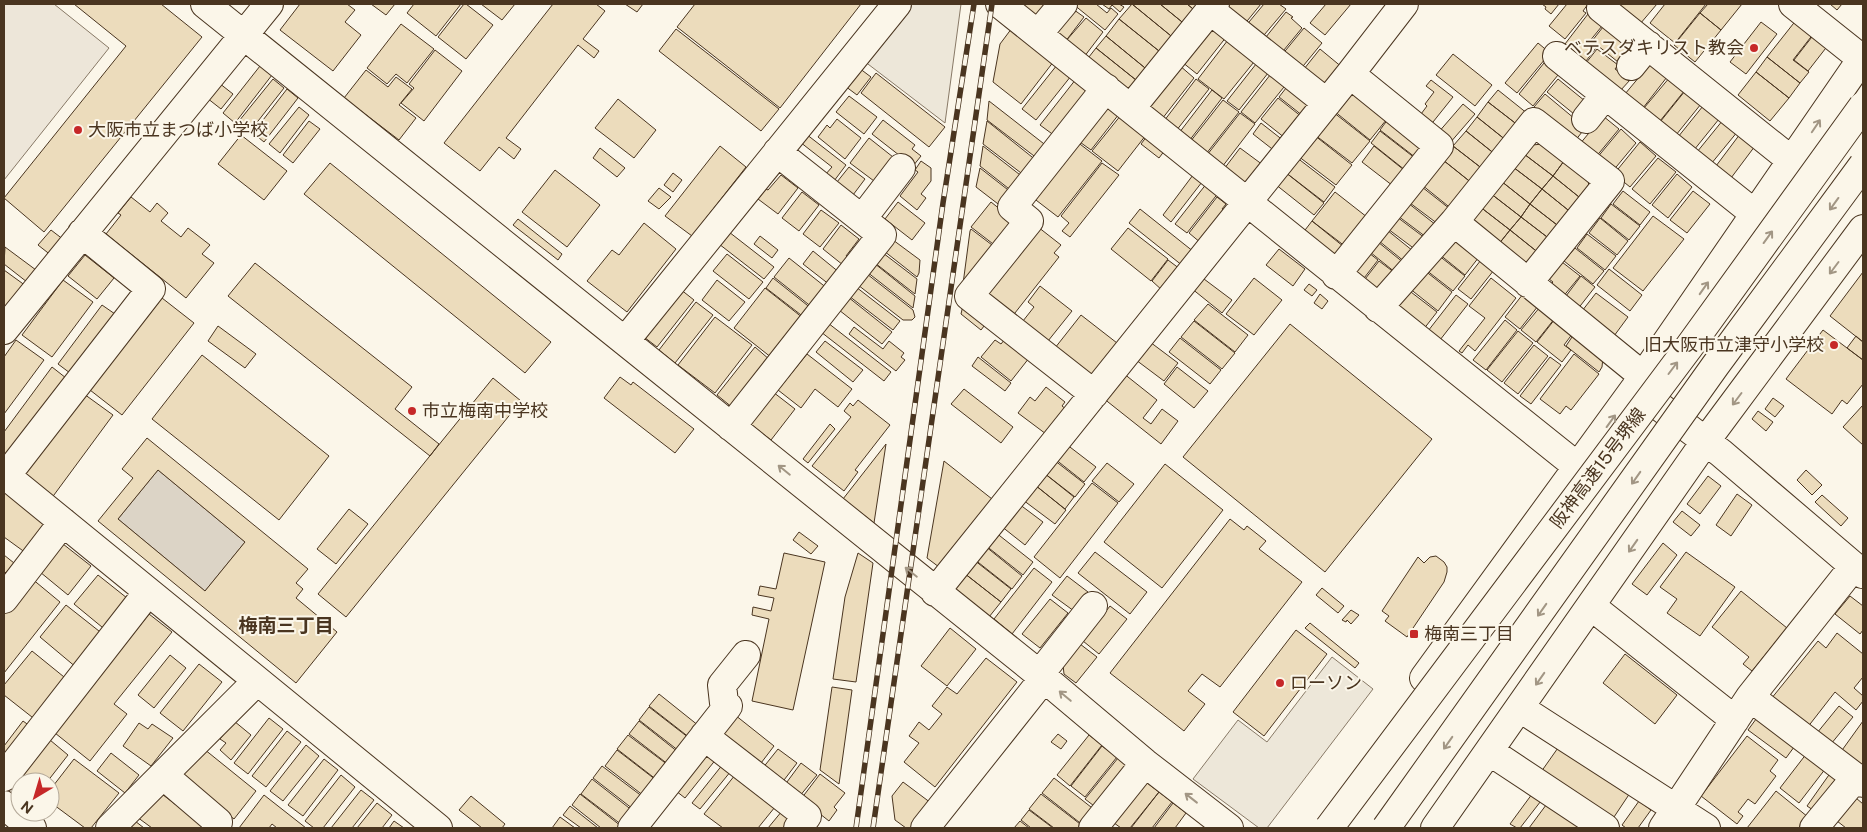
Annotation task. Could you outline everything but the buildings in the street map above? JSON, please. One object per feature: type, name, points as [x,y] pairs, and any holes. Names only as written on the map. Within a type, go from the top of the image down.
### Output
[{"type":"main road","points":[[205,4],[1041,676],[1145,763],[1229,828]]},
{"type":"main road","points":[[4,330],[269,4]]},
{"type":"main road","points":[[625,341],[897,4]]},
{"type":"main road","points":[[1000,4],[1578,467]]},
{"type":"main road","points":[[1038,34],[1063,4]]},
{"type":"main road","points":[[1314,828],[1639,382],[1862,58],[1792,4]]},
{"type":"main road","points":[[1131,108],[1213,7],[1327,103]]},
{"type":"main road","points":[[936,592],[1350,74],[1395,7]]},
{"type":"main road","points":[[1601,8],[1640,56],[1792,161]]},
{"type":"main road","points":[[1557,56],[1755,214]]},
{"type":"main road","points":[[1336,275],[1439,146],[1350,74]]},
{"type":"main road","points":[[1094,394],[970,296],[1029,221],[1012,207],[1106,88]]},
{"type":"main road","points":[[1586,119],[1605,94]]},
{"type":"main road","name":"阪神高速15号堺線","points":[[1330,828],[1683,355],[1863,106]]},
{"type":"main road","points":[[1378,308],[1454,222],[1534,122],[1610,181],[1528,283]]},
{"type":"main road","points":[[731,427],[882,235],[777,152]]},
{"type":"main road","name":"阪神高速15号堺線","points":[[1386,828],[1715,366],[1863,165]]},
{"type":"main road","points":[[862,218],[901,168]]},
{"type":"main road","points":[[1454,222],[1528,283],[1706,442],[1859,570],[1750,697],[1669,819]]},
{"type":"main road","points":[[1435,828],[1706,442],[1863,229]]},
{"type":"main road","points":[[82,233],[151,289],[5,475],[438,828]]},
{"type":"main road","points":[[4,599],[63,522]]},
{"type":"main road","points":[[4,777],[148,592]]},
{"type":"main road","points":[[925,828],[1093,606]]},
{"type":"main road","points":[[1591,606],[1735,720]]},
{"type":"main road","points":[[632,828],[728,706],[724,703],[722,686],[746,655]]},
{"type":"main road","points":[[110,828],[257,680]]},
{"type":"main road","points":[[1750,697],[1860,780],[1814,828]]},
{"type":"main road","points":[[1520,708],[1669,819],[1706,828]]},
{"type":"main road","points":[[704,736],[807,816],[798,828]]},
{"type":"main road","points":[[1489,752],[1605,828]]},
{"type":"main road","points":[[1093,828],[1145,763]]},
{"type":"main road","points":[[163,775],[218,822]]},
{"type":"main road","points":[[4,805],[32,828]]},
{"type":"shaded area","points":[[4,4],[54,4],[109,48],[4,180]]},
{"type":"shaded area","points":[[910,4],[961,4],[945,123],[864,61]]},
{"type":"shaded area","points":[[158,470],[245,542],[205,591],[118,519]]},
{"type":"shaded area","points":[[1332,657],[1373,689],[1267,828],[1259,828],[1193,779],[1238,720],[1267,742]]},
{"type":"railway","points":[[856,828],[943,203],[974,4]]},
{"type":"railway","points":[[873,828],[992,4]]},
{"type":"place","name":"ベテスダキリスト教会","points":[[1754,48]]},
{"type":"place","name":"大阪市立まつば小学校","points":[[78,130]]},
{"type":"place","name":"旧大阪市立津守小学校","points":[[1834,345]]},
{"type":"place","name":"市立梅南中学校","points":[[412,411]]},
{"type":"place","name":"梅南三丁目","points":[[1414,634]]},
{"type":"place","name":"ローソン","points":[[1280,683]]},
{"type":"district","name":"梅南三丁目","points":[[286,625]]}]
